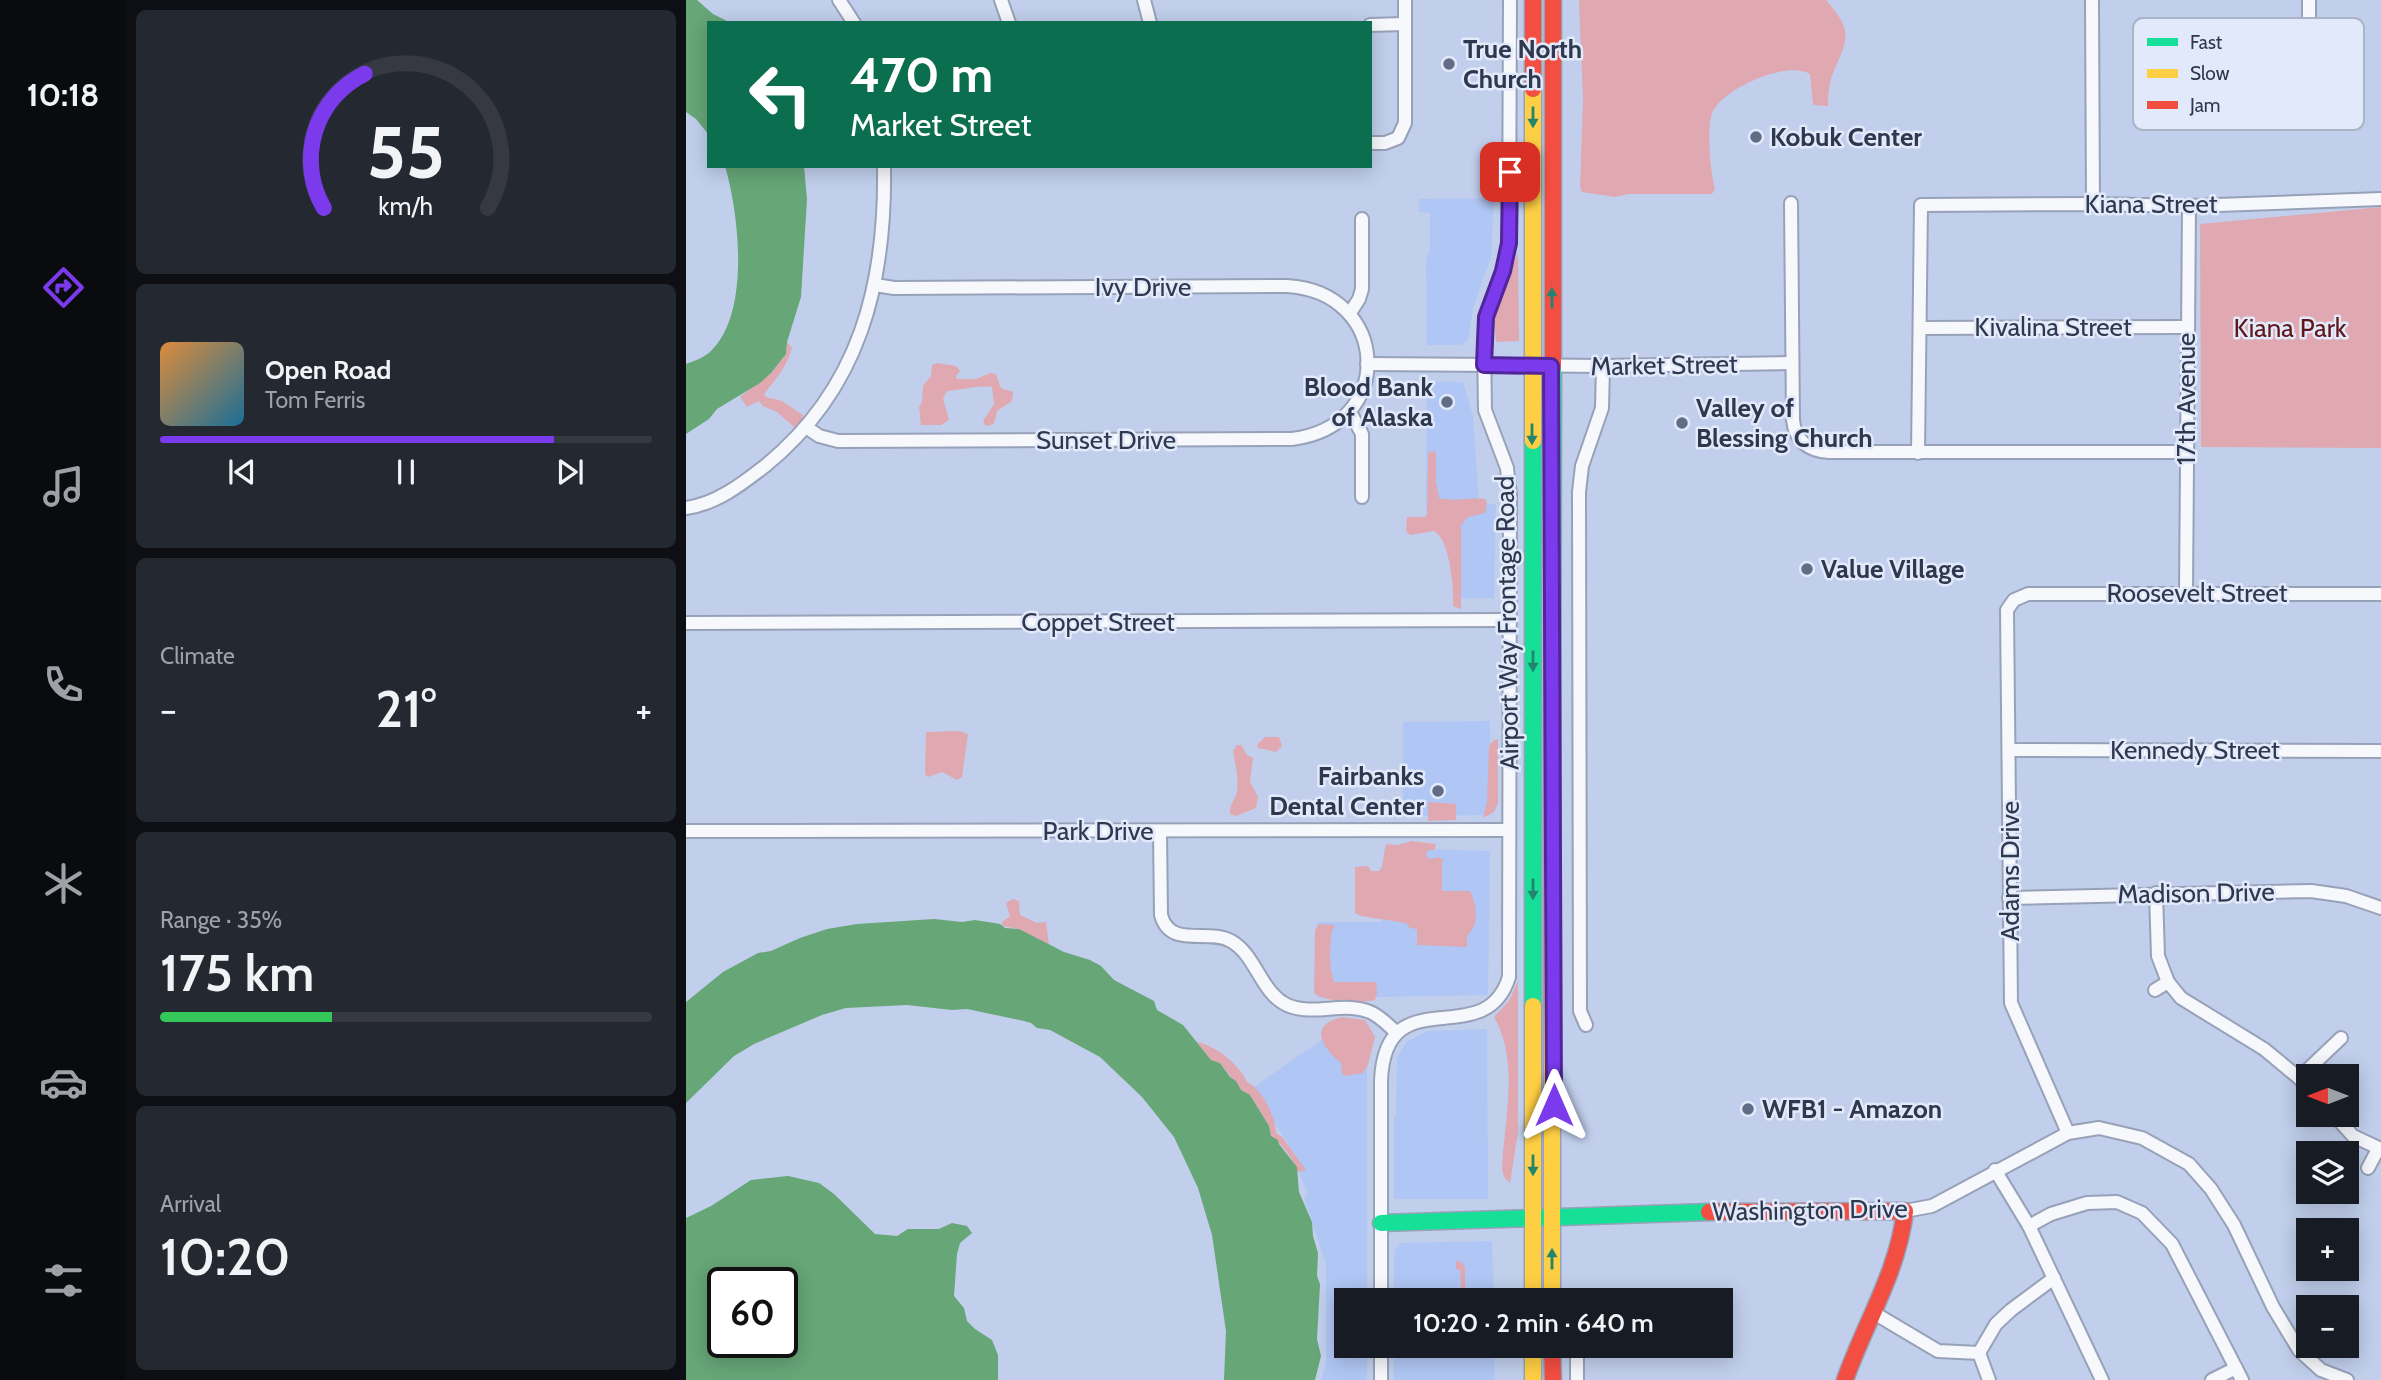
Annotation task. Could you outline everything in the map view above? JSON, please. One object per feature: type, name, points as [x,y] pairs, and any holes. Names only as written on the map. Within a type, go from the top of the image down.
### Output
[{"type":"main road","points":[[1533,0],[1533,1288]]},
{"type":"main road","points":[[1552,1288],[1553,0]]},
{"type":"main road","points":[[1845,1380],[1899,1254],[1905,1211]]},
{"type":"main road","name":"Washington Drive","points":[[1381,1223],[1695,1212],[1905,1211]]},
{"type":"main road","points":[[1533,1358],[1533,1380]]},
{"type":"main road","points":[[1552,1358],[1553,1380]]},
{"type":"street","points":[[839,0],[852,21]]},
{"type":"street","points":[[1001,0],[1008,21]]},
{"type":"street","points":[[1144,0],[1149,21]]},
{"type":"street","points":[[1372,144],[1398,138],[1405,123],[1405,0]]},
{"type":"street","name":"Airport Way Frontage Road","points":[[1397,1034],[1418,1020],[1474,1015],[1486,1009],[1497,999],[1507,982],[1510,962],[1508,477],[1496,437],[1486,419],[1484,365],[1486,317],[1503,271],[1509,243],[1510,0]]},
{"type":"street","points":[[2092,0],[2093,204]]},
{"type":"street","points":[[2308,0],[2308,18]]},
{"type":"street","points":[[1372,25],[1404,24]]},
{"type":"street","points":[[686,508],[714,500],[776,457],[807,427],[838,383],[854,353],[875,285],[881,240],[884,168]]},
{"type":"street","name":"Kiana Street","points":[[1920,328],[1921,205],[2189,206],[2381,199]]},
{"type":"street","points":[[1791,203],[1794,429],[1802,443],[1829,453],[2187,452]]},
{"type":"street","name":"17th Avenue","points":[[2186,593],[2189,206]]},
{"type":"street","points":[[1362,219],[1362,289],[1350,313],[1363,340],[1367,364]]},
{"type":"street","name":"Ivy Drive","points":[[875,285],[894,288],[1297,287],[1332,298],[1350,313]]},
{"type":"street","name":"Kivalina Street","points":[[1920,328],[2186,327]]},
{"type":"street","points":[[1918,453],[1920,328]]},
{"type":"street","name":"Market Street","points":[[1367,364],[1603,366],[1792,363]]},
{"type":"street","name":"Sunset Drive","points":[[807,427],[818,436],[838,441],[1282,440],[1320,433],[1335,426],[1350,412],[1364,386],[1367,364]]},
{"type":"street","points":[[1586,1025],[1580,1011],[1579,492],[1582,466],[1602,408],[1603,366]]},
{"type":"street","points":[[1350,412],[1362,434],[1362,496]]},
{"type":"street","name":"Roosevelt Street","points":[[2014,600],[2028,594],[2381,594]]},
{"type":"street","name":"Adams Drive","points":[[2014,600],[2007,610],[2011,1003],[2068,1133]]},
{"type":"street","name":"Coppet Street","points":[[686,624],[1509,621]]},
{"type":"street","name":"Kennedy Street","points":[[2010,750],[2381,751]]},
{"type":"street","name":"Park Drive","points":[[686,831],[1509,830]]},
{"type":"street","points":[[1160,831],[1161,915],[1167,928],[1182,936],[1213,936],[1230,941],[1254,964],[1278,999],[1294,1007],[1365,1010],[1376,1015],[1397,1034],[1386,1049],[1382,1064],[1381,1288]]},
{"type":"street","name":"Madison Drive","points":[[2009,898],[2311,891],[2346,896],[2381,908]]},
{"type":"street","points":[[2156,893],[2158,956],[2168,982],[2181,998],[2238,1032],[2296,1077]]},
{"type":"street","points":[[2155,990],[2168,982]]},
{"type":"street","points":[[2320,1064],[2341,1038]]},
{"type":"street","points":[[2345,1127],[2353,1136],[2380,1149],[2368,1168]]},
{"type":"street","name":"Washington Drive","points":[[1905,1211],[1932,1206],[2068,1133],[2099,1128],[2142,1139],[2189,1164],[2211,1189],[2234,1225],[2273,1307],[2317,1375],[2347,1380]]},
{"type":"street","points":[[1995,1170],[2029,1226],[2102,1380]]},
{"type":"street","points":[[2029,1226],[2051,1214],[2087,1203],[2117,1202],[2142,1213],[2172,1244],[2239,1374],[2212,1380]]},
{"type":"street","points":[[1979,1353],[1996,1324],[2054,1278]]},
{"type":"street","points":[[1874,1313],[1938,1351],[1979,1353]]},
{"type":"street","points":[[1979,1353],[1989,1380]]},
{"type":"street","points":[[1381,1358],[1381,1380]]},
{"type":"street","points":[[1577,1358],[1577,1380]]},
{"type":"shaded area","points":[[686,0],[697,0],[713,14],[727,21],[707,21],[707,133],[686,112]]},
{"type":"shaded area","points":[[726,168],[804,168],[807,199],[801,297],[786,354],[771,373],[760,383],[717,409],[709,419],[686,434],[686,364],[710,352],[723,335],[732,314],[738,263],[730,186]]},
{"type":"shaded area","points":[[1494,198],[1491,257],[1473,308],[1468,340],[1461,345],[1427,345],[1426,261],[1430,253],[1430,213],[1419,212],[1419,199]]},
{"type":"shaded area","points":[[1427,381],[1463,382],[1473,417],[1479,504],[1496,504],[1494,598],[1457,599],[1456,509],[1426,509]]},
{"type":"shaded area","points":[[1490,721],[1490,815],[1403,816],[1403,722]]},
{"type":"shaded area","points":[[1384,848],[1490,851],[1488,995],[1318,998],[1317,922],[1382,922]]},
{"type":"shaded area","points":[[934,919],[962,922],[975,920],[1019,929],[1064,952],[1101,966],[1114,980],[1154,1001],[1157,1010],[1183,1025],[1211,1060],[1220,1063],[1241,1090],[1250,1095],[1269,1126],[1271,1136],[1278,1140],[1297,1167],[1299,1192],[1312,1222],[1320,1284],[1317,1339],[1321,1356],[1315,1380],[1224,1380],[1226,1331],[1212,1235],[1198,1188],[1174,1137],[1142,1097],[1100,1057],[1050,1030],[1037,1028],[1024,1021],[967,1009],[907,1005],[846,1008],[822,1015],[754,1044],[734,1056],[686,1103],[686,1002],[723,972],[758,953],[771,951],[827,929],[857,924]]},
{"type":"shaded area","points":[[1367,1020],[1367,1288],[1334,1288],[1334,1358],[1367,1358],[1367,1380],[1321,1380],[1326,1363],[1326,1264],[1304,1197],[1308,1194],[1287,1142],[1251,1089],[1347,1022]]},
{"type":"shaded area","points":[[1487,1029],[1488,1199],[1394,1199],[1394,1117],[1397,1058],[1400,1052],[1407,1042],[1427,1031]]},
{"type":"shaded area","points":[[788,1176],[819,1183],[875,1234],[897,1236],[908,1229],[939,1229],[952,1223],[967,1226],[972,1233],[960,1243],[954,1296],[964,1308],[967,1321],[992,1340],[998,1355],[998,1380],[686,1380],[686,1218],[711,1206],[751,1180]]},
{"type":"shaded area","points":[[1492,1241],[1494,1288],[1394,1288],[1394,1257],[1396,1247],[1401,1243]]},
{"type":"shaded area","points":[[1394,1358],[1494,1358],[1495,1380],[1394,1380]]},
{"type":"green space","points":[[1579,0],[1826,0],[1841,20],[1846,35],[1833,73],[1828,106],[1813,105],[1810,74],[1787,71],[1756,79],[1729,94],[1712,113],[1710,150],[1715,188],[1712,194],[1628,194],[1615,197],[1582,192],[1583,99]]},
{"type":"green space","name":"Kiana Park","points":[[2381,207],[2381,448],[2201,447],[2200,224]]},
{"type":"green space","points":[[1518,253],[1519,341],[1496,342],[1494,316]]},
{"type":"green space","points":[[787,342],[792,348],[787,361],[764,394],[782,401],[803,415],[795,428],[759,401],[747,407],[740,397],[771,373],[786,354]]},
{"type":"green space","points":[[937,363],[956,366],[960,371],[957,379],[976,379],[991,373],[996,374],[1001,388],[1013,392],[1012,401],[997,411],[994,423],[989,426],[983,421],[994,404],[992,387],[947,391],[943,399],[949,420],[941,425],[921,425],[919,407],[923,386],[931,376],[932,365]]},
{"type":"green space","points":[[1436,452],[1439,498],[1485,499],[1487,502],[1485,513],[1468,517],[1461,525],[1461,609],[1453,606],[1450,565],[1439,536],[1434,531],[1410,535],[1406,531],[1407,517],[1425,517],[1427,514],[1428,453]]},
{"type":"green space","points":[[959,731],[968,734],[962,777],[957,780],[942,772],[928,777],[925,774],[926,733]]},
{"type":"green space","points":[[1265,737],[1279,737],[1282,746],[1276,752],[1258,748],[1257,745]]},
{"type":"green space","points":[[1498,739],[1498,803],[1494,812],[1483,818],[1487,802],[1489,746]]},
{"type":"green space","points":[[1237,745],[1241,745],[1247,755],[1253,758],[1250,782],[1258,797],[1256,808],[1236,816],[1230,814],[1230,811],[1237,792],[1233,751]]},
{"type":"green space","points":[[1428,802],[1456,804],[1456,820],[1428,821]]},
{"type":"green space","points":[[1412,841],[1436,844],[1435,849],[1427,851],[1426,856],[1429,859],[1439,857],[1444,861],[1442,891],[1470,891],[1476,918],[1467,936],[1467,947],[1417,945],[1417,929],[1410,928],[1406,923],[1355,913],[1355,867],[1368,866],[1371,871],[1379,871],[1386,844],[1398,845]]},
{"type":"green space","points":[[1013,899],[1019,901],[1020,915],[1037,923],[1046,922],[1049,945],[1019,929],[1002,926],[1002,922],[1010,916],[1006,903]]},
{"type":"green space","points":[[1319,924],[1333,925],[1335,928],[1332,929],[1330,956],[1334,982],[1376,982],[1375,1000],[1353,1002],[1326,999],[1314,993],[1315,930]]},
{"type":"green space","points":[[1518,981],[1518,1132],[1510,1183],[1504,1177],[1502,1169],[1508,1072],[1502,1034],[1494,1017],[1509,1001]]},
{"type":"green space","points":[[1342,1017],[1365,1020],[1375,1037],[1368,1065],[1363,1073],[1346,1076],[1342,1074],[1341,1063],[1324,1044],[1322,1031],[1325,1025]]},
{"type":"green space","points":[[1197,1042],[1226,1057],[1258,1091],[1271,1112],[1276,1133],[1282,1137],[1306,1170],[1297,1172],[1287,1152],[1271,1136],[1269,1126],[1250,1095],[1241,1090],[1220,1063],[1211,1060]]},
{"type":"green space","points":[[1456,1261],[1465,1267],[1465,1288],[1461,1288],[1460,1270],[1456,1269]]},
{"type":"traffic: fast","points":[[1552,856],[1553,367]]},
{"type":"traffic: fast","points":[[1533,441],[1533,1006]]},
{"type":"traffic: fast","points":[[1381,1223],[1709,1212]]},
{"type":"traffic: slow","points":[[1533,89],[1533,441]]},
{"type":"traffic: slow","points":[[1552,856],[1552,1288]]},
{"type":"traffic: slow","points":[[1533,1006],[1533,1288]]},
{"type":"traffic: slow","points":[[1533,1358],[1533,1380]]},
{"type":"traffic: jam","points":[[1533,0],[1533,89]]},
{"type":"traffic: jam","points":[[1553,0],[1553,367]]},
{"type":"traffic: jam","points":[[1709,1212],[1905,1211],[1888,1276],[1845,1380]]},
{"type":"traffic: jam","points":[[1552,1358],[1553,1380]]},
{"type":"place","name":"True North Church","points":[[1449,64]]},
{"type":"place","name":"Kobuk Center","points":[[1756,137]]},
{"type":"place","name":"Blood Bank of Alaska","points":[[1447,402]]},
{"type":"place","name":"Valley of Blessing Church","points":[[1682,423]]},
{"type":"place","name":"Value Village","points":[[1807,569]]},
{"type":"place","name":"Fairbanks Dental Center","points":[[1438,791]]},
{"type":"place","name":"WFB1 - Amazon","points":[[1748,1109]]},
{"type":"route","points":[[1510,172],[1509,243],[1503,271],[1486,317],[1484,365],[1551,366],[1554,1105]]}]
